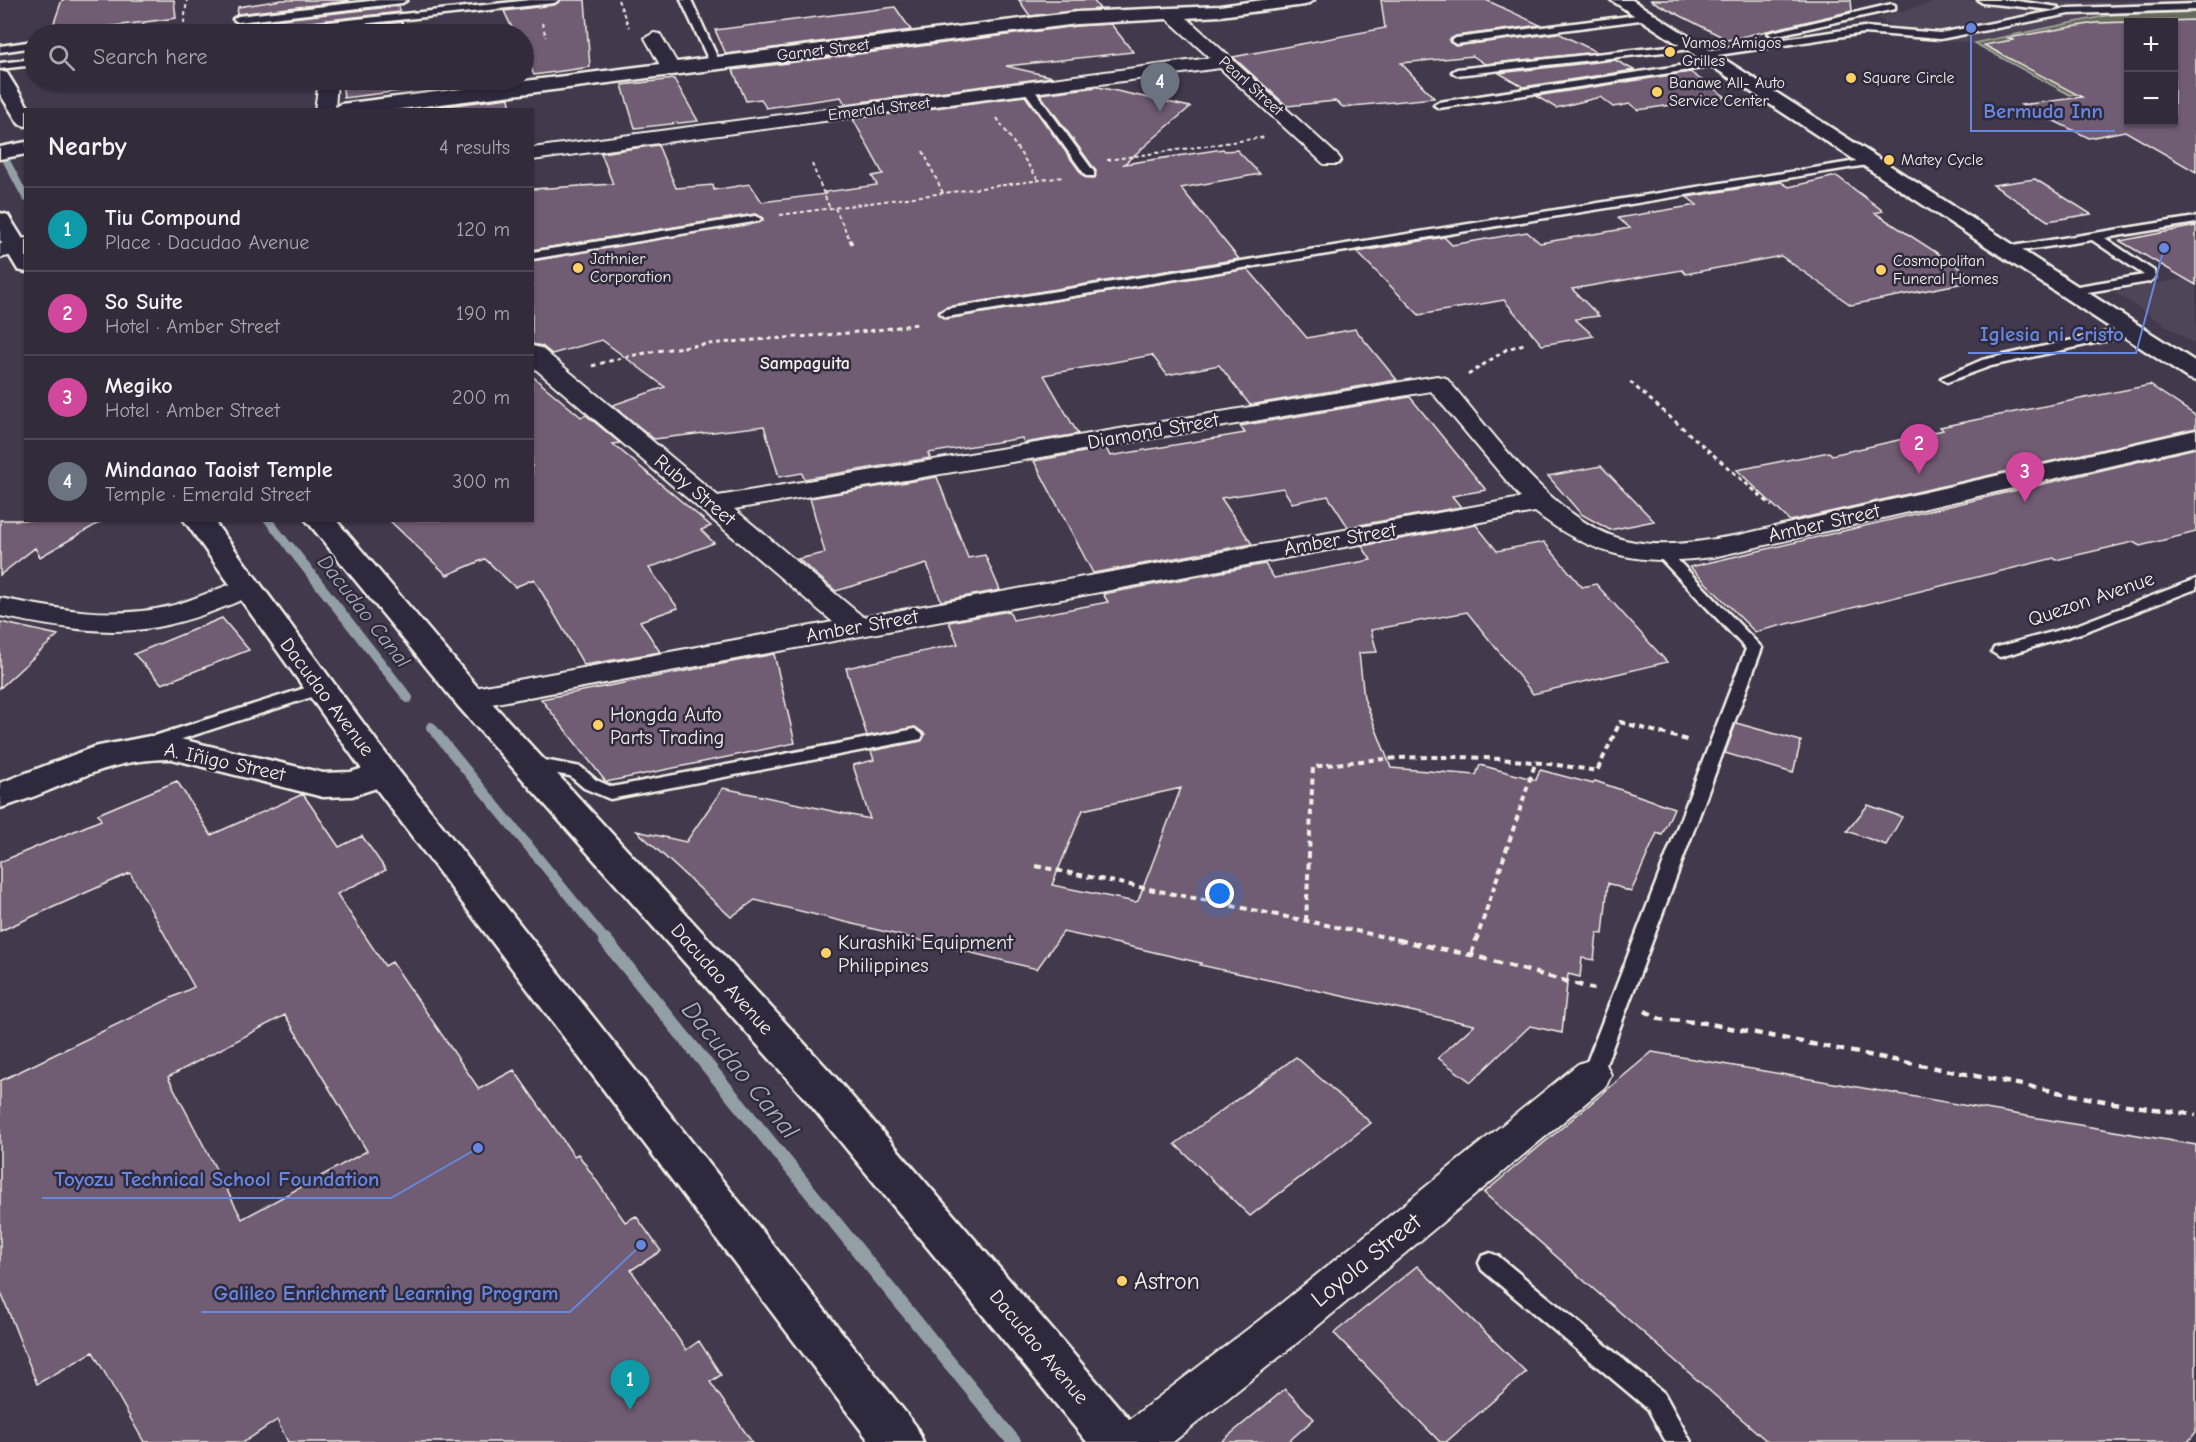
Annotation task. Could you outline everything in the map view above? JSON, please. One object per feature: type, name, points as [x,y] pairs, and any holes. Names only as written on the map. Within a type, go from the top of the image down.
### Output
[{"type":"main road","name":"Garnet Street","points":[[534,85],[1087,17],[1220,11],[1305,0]]},
{"type":"main road","points":[[1620,0],[2196,373]]},
{"type":"main road","points":[[0,77],[24,117]]},
{"type":"main road","name":"Garnet Street","points":[[357,108],[498,90]]},
{"type":"main road","points":[[0,153],[24,148]]},
{"type":"main road","points":[[0,220],[16,252]]},
{"type":"main road","name":"Dacudao Avenue","points":[[199,522],[244,589],[321,688],[383,774],[899,1442]]},
{"type":"main road","name":"Dacudao Avenue","points":[[322,522],[469,698],[822,1090],[1118,1442]]},
{"type":"main road","name":"A. Iñigo Street","points":[[0,796],[86,762],[133,749],[172,748],[323,785],[352,784],[383,774]]},
{"type":"street","name":"Pearl Street","points":[[1171,13],[1331,160]]},
{"type":"street","points":[[654,38],[671,68]]},
{"type":"street","name":"Emerald Street","points":[[534,154],[1224,62]]},
{"type":"street","points":[[326,108],[327,90]]},
{"type":"street","name":"Ruby Street","points":[[534,355],[857,627]]},
{"type":"street","points":[[1437,383],[1540,503]]},
{"type":"street","name":"Diamond Street","points":[[712,505],[1437,383]]},
{"type":"street","name":"Amber Street","points":[[469,698],[1540,503],[1584,535],[1637,551],[1662,552],[1740,542],[2196,438]]},
{"type":"street","points":[[0,606],[82,621],[146,619],[179,613],[244,589]]},
{"type":"street","name":"Loyola Street","points":[[1137,1442],[1293,1320],[1592,1075]]},
{"type":"lane","points":[[238,19],[402,0]]},
{"type":"lane","points":[[338,24],[554,0]]},
{"type":"lane","points":[[686,0],[715,63]]},
{"type":"lane","points":[[1983,0],[2087,10]]},
{"type":"lane","points":[[1457,72],[1706,55],[1730,42],[1892,7]]},
{"type":"lane","points":[[1439,105],[1706,55],[1863,30],[1925,35],[1955,34],[2045,14],[2087,10],[2196,7]]},
{"type":"lane","points":[[1456,41],[1645,17]]},
{"type":"lane","points":[[0,49],[24,45]]},
{"type":"lane","points":[[0,66],[24,63]]},
{"type":"lane","points":[[1028,89],[1090,174]]},
{"type":"lane","points":[[946,313],[1869,162]]},
{"type":"lane","points":[[534,256],[755,219]]},
{"type":"lane","points":[[2006,250],[2196,220]]},
{"type":"lane","points":[[2070,291],[2149,278],[2150,273],[2142,266],[2096,237]]},
{"type":"lane","points":[[1947,378],[1987,363],[2131,331]]},
{"type":"lane","points":[[1592,1075],[1620,996],[1754,648],[1662,552]]},
{"type":"lane","name":"Quezon Avenue","points":[[2000,652],[2193,589]]},
{"type":"lane","points":[[133,749],[321,688]]},
{"type":"lane","points":[[527,763],[574,771],[590,784],[610,793],[915,735]]},
{"type":"lane","points":[[1490,1263],[1656,1401],[1679,1442]]},
{"type":"path","points":[[184,23],[187,0]]},
{"type":"path","points":[[618,0],[629,27]]},
{"type":"path","points":[[981,95],[1039,181]]},
{"type":"path","points":[[1083,164],[1300,131]]},
{"type":"path","points":[[922,151],[943,193]]},
{"type":"path","points":[[812,164],[830,209]]},
{"type":"path","points":[[755,219],[1090,174]]},
{"type":"path","points":[[835,208],[852,244]]},
{"type":"path","points":[[560,377],[649,349],[730,340],[846,335],[918,324]]},
{"type":"path","points":[[1437,383],[1470,375],[1507,349],[1524,344]]},
{"type":"path","points":[[1630,382],[1703,443],[1797,529]]},
{"type":"path","points":[[1306,921],[1313,767],[1398,756],[1449,755],[1536,761],[1597,771],[1620,722],[1715,747]]},
{"type":"path","points":[[1471,956],[1536,761]]},
{"type":"path","points":[[1036,866],[1471,956],[1620,996],[1660,1019],[1705,1023],[2114,1103],[2196,1115]]},
{"type":"shaded area","points":[[1941,0],[2091,2],[2196,0],[2196,12],[2110,15],[1974,43],[1917,39],[1877,18]]},
{"type":"shaded area","points":[[2196,276],[2196,345],[2114,292],[2135,288]]},
{"type":"green space","points":[[2196,12],[2196,141],[2166,126],[2178,126],[2178,18],[2124,18],[2124,104],[2097,90],[2070,95],[1974,43],[2110,15]]},
{"type":"building","points":[[62,0],[174,0],[176,18],[129,24],[54,24]]},
{"type":"building","points":[[282,0],[349,1],[237,14],[238,7]]},
{"type":"building","points":[[561,0],[585,0],[590,67],[534,75],[534,24],[510,24],[504,11],[554,5]]},
{"type":"building","points":[[1019,0],[1093,0],[1100,9],[1030,16]]},
{"type":"building","points":[[1381,0],[1486,0],[1540,25],[1456,36],[1449,40],[1455,46],[1558,33],[1597,52],[1485,64],[1473,56],[1401,63],[1434,98],[1343,107],[1335,101],[1287,106],[1233,57],[1385,28]]},
{"type":"building","points":[[1650,0],[1851,0],[1852,11],[1728,40]]},
{"type":"building","points":[[399,6],[400,12],[293,24],[237,24]]},
{"type":"building","points":[[895,7],[911,30],[726,54],[715,30]]},
{"type":"building","points":[[2196,20],[2196,172],[2125,131],[2089,138],[2021,105],[2082,97],[1984,45],[2013,40],[2008,38],[2095,23],[2124,22],[2124,126],[2178,126],[2178,21]]},
{"type":"building","points":[[1111,24],[1133,52],[1006,66],[1053,77],[845,104],[841,97],[766,108],[761,99],[746,101],[733,70],[1077,26]]},
{"type":"building","points":[[1615,60],[1634,70],[1523,87],[1499,73]]},
{"type":"building","name":"Banawe All- Auto Service Center","points":[[1690,72],[1726,97],[1638,110],[1630,104],[1613,107],[1600,97],[1556,108],[1536,96]]},
{"type":"building","points":[[674,79],[698,121],[635,128],[622,85]]},
{"type":"building","points":[[1098,87],[1190,107],[1124,164],[1223,149],[1225,151],[1237,150],[1260,174],[1181,188],[1239,259],[946,307],[939,311],[939,315],[946,319],[1248,269],[1307,338],[1355,329],[1397,380],[1250,405],[1219,365],[1167,375],[1152,355],[1044,375],[1078,434],[1024,443],[1022,438],[928,453],[930,458],[804,479],[802,473],[779,477],[764,426],[654,439],[613,405],[665,387],[602,340],[552,354],[542,346],[534,344],[534,261],[763,221],[762,217],[755,214],[534,250],[534,189],[613,184],[601,153],[658,145],[676,188],[713,185],[714,190],[750,184],[762,202],[826,194],[825,192],[877,185],[872,176],[883,174],[853,119],[1025,96],[1084,177],[1094,178],[1096,171],[1040,94]]},
{"type":"building","points":[[343,90],[408,90],[344,98]]},
{"type":"building","points":[[509,98],[511,108],[430,108]]},
{"type":"building","points":[[1838,177],[1883,211],[1875,213],[1979,280],[1851,305],[1781,256],[1686,274],[1682,270],[1572,289],[1599,316],[1575,319],[1594,336],[1542,345],[1504,300],[1419,315],[1357,252],[1444,237],[1452,245],[1527,232],[1540,243],[1630,228],[1618,218],[1697,205],[1687,197],[1781,182],[1789,187]]},
{"type":"building","points":[[2035,179],[2091,214],[2048,221],[1993,185]]},
{"type":"building","points":[[2196,226],[2196,285],[2120,241]]},
{"type":"building","points":[[534,378],[581,417],[586,415],[620,443],[613,444],[711,526],[701,530],[714,543],[649,568],[678,608],[640,621],[660,652],[584,665],[534,579],[515,587],[485,559],[447,575],[391,522],[534,522]]},
{"type":"building","points":[[2150,385],[2196,416],[2196,428],[1790,521],[1737,470],[1829,452],[1832,455],[1943,430],[1940,427]]},
{"type":"building","points":[[1410,397],[1486,490],[1452,496],[1461,507],[1348,527],[1328,496],[1292,503],[1283,488],[1221,498],[1252,544],[1093,573],[1034,461],[1106,448],[1110,456],[1245,433],[1240,426]]},
{"type":"building","points":[[2196,448],[2196,532],[2140,546],[2133,542],[2056,560],[2054,558],[1755,632],[1690,567]]},
{"type":"building","points":[[1601,466],[1654,521],[1610,530],[1581,514],[1548,476]]},
{"type":"building","points":[[937,477],[968,558],[985,555],[1000,590],[941,601],[927,564],[836,591],[798,559],[825,553],[810,498]]},
{"type":"building","points":[[0,520],[101,522],[40,557],[35,548],[0,575]]},
{"type":"building","points":[[1476,525],[1497,551],[1544,542],[1582,587],[1596,584],[1667,662],[1533,694],[1467,612],[1371,630],[1377,652],[1359,653],[1364,698],[1391,768],[1476,775],[1480,765],[1536,780],[1540,770],[1593,784],[1595,781],[1674,808],[1662,835],[1657,833],[1631,892],[1608,883],[1603,934],[1597,933],[1594,960],[1582,958],[1580,977],[1568,974],[1562,1033],[1530,1026],[1471,1082],[1438,1058],[1474,1025],[1200,965],[1201,963],[1063,932],[1037,969],[755,900],[731,917],[637,831],[686,842],[723,788],[870,819],[853,765],[874,760],[871,751],[921,741],[925,734],[915,727],[867,736],[846,668],[958,644],[949,622],[1009,611],[1013,620],[1108,602],[1103,594],[1265,564],[1274,578],[1371,560],[1362,546]],"holes":[[[1181,788],[1138,901],[1052,885],[1083,810]]]},
{"type":"building","points":[[222,618],[249,650],[162,684],[134,654]]},
{"type":"building","points":[[0,622],[58,635],[0,688]]},
{"type":"building","points":[[774,654],[795,743],[606,782],[541,699]]},
{"type":"building","points":[[1736,723],[1801,741],[1793,773],[1725,753]]},
{"type":"building","points":[[177,781],[211,835],[303,794],[339,847],[362,836],[386,870],[337,894],[385,966],[392,962],[479,1089],[514,1070],[574,1156],[578,1154],[625,1222],[636,1216],[661,1251],[631,1270],[686,1350],[699,1341],[721,1375],[710,1382],[752,1442],[288,1442],[277,1420],[244,1442],[144,1442],[93,1352],[37,1384],[0,1290],[0,1081],[194,987],[130,873],[0,931],[0,862],[101,820],[98,814]],"holes":[[[285,1015],[367,1151],[242,1219],[168,1077]]]},
{"type":"building","points":[[1868,805],[1902,817],[1886,845],[1847,831]]},
{"type":"building","points":[[1652,1052],[2196,1145],[2196,1432],[2188,1442],[1768,1442],[1484,1193]]},
{"type":"building","points":[[1296,1057],[1371,1123],[1250,1216],[1175,1144]]},
{"type":"building","points":[[1417,1266],[1526,1372],[1446,1442],[1440,1442],[1334,1333]]},
{"type":"building","points":[[1285,1389],[1314,1419],[1288,1442],[1221,1442]]},
{"type":"waterway","name":"Dacudao Canal","points":[[6,160],[24,194]]},
{"type":"waterway","name":"Dacudao Canal","points":[[270,522],[291,549]]},
{"type":"waterway","name":"Dacudao Canal","points":[[290,547],[408,698]]},
{"type":"waterway","name":"Dacudao Canal","points":[[431,727],[606,941]]},
{"type":"waterway","name":"Dacudao Canal","points":[[605,940],[1014,1442]]},
{"type":"place","name":"Bermuda Inn","points":[[1971,28]]},
{"type":"place","name":"Vamos Amigos Grilles","points":[[1670,52]]},
{"type":"place","name":"Square Circle","points":[[1851,78]]},
{"type":"place","name":"Banawe All- Auto Service Center","points":[[1657,92]]},
{"type":"place","name":"Mindanao Taoist Temple","points":[[1160,112]]},
{"type":"place","name":"Matey Cycle","points":[[1889,160]]},
{"type":"place","name":"Iglesia ni Cristo","points":[[2164,248]]},
{"type":"place","name":"Jathnier Corporation","points":[[578,268]]},
{"type":"place","name":"Cosmopolitan Funeral Homes","points":[[1881,270]]},
{"type":"place","name":"So Suite","points":[[1919,474]]},
{"type":"place","name":"Megiko","points":[[2025,502]]},
{"type":"place","name":"Hongda Auto Parts Trading","points":[[598,725]]},
{"type":"place","name":"Kurashiki Equipment Philippines","points":[[826,953]]},
{"type":"place","name":"Toyozu Technical School Foundation","points":[[478,1148]]},
{"type":"place","name":"Galileo Enrichment Learning Program","points":[[641,1245]]},
{"type":"place","name":"Astron","points":[[1122,1281]]},
{"type":"place","name":"Tiu Compound","points":[[630,1410]]},
{"type":"district","name":"Sampaguita","points":[[805,363]]}]
